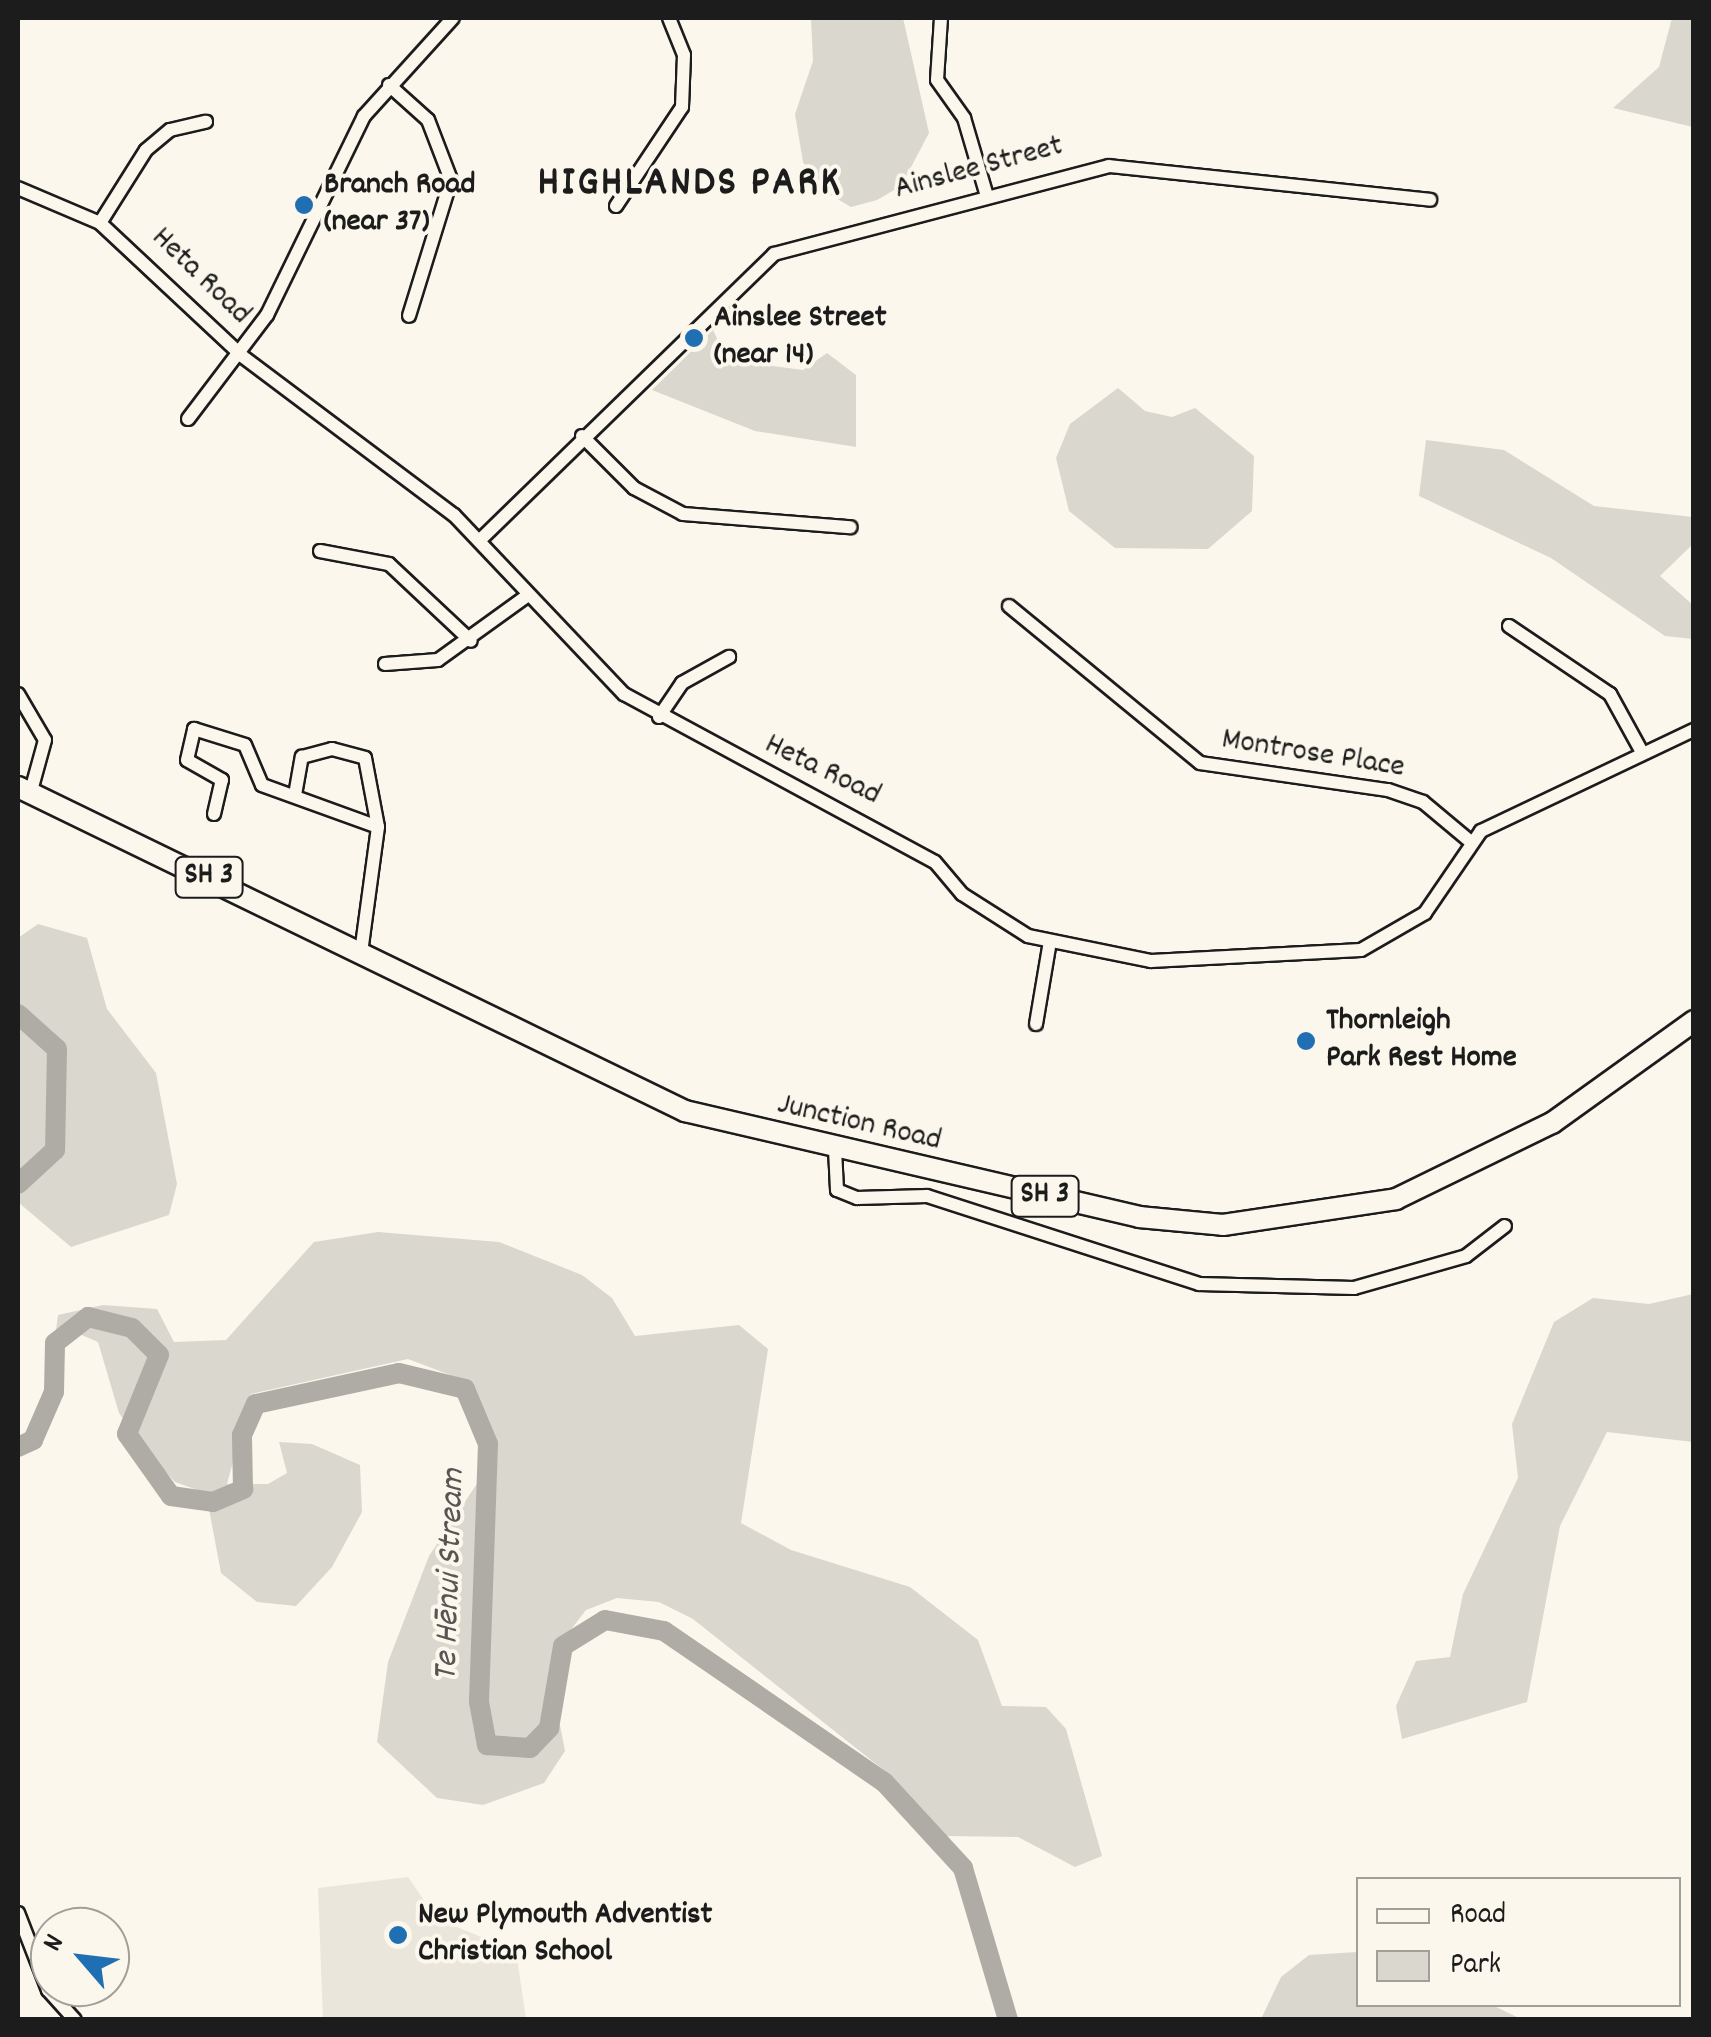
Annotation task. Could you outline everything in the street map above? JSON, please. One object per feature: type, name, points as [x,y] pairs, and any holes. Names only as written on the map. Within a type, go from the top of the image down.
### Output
[{"type":"highway","name":"Junction Road","points":[[24,789],[361,953],[608,1081],[685,1112],[1138,1217],[1224,1226],[1311,1218],[1396,1200],[1488,1158],[1694,1021]]},
{"type":"street","points":[[188,419],[242,356],[292,268],[326,182],[389,85],[452,18]]},
{"type":"street","points":[[616,206],[682,107],[684,55],[668,18]]},
{"type":"street","points":[[941,18],[938,80],[964,118],[987,196]]},
{"type":"street","points":[[389,85],[428,120],[451,180],[410,316]]},
{"type":"street","points":[[100,223],[146,150],[170,130],[206,122]]},
{"type":"street","name":"Ainslee Street","points":[[481,538],[765,258],[987,196],[1124,166],[1430,200]]},
{"type":"street","name":"Heta Road","points":[[18,188],[100,223],[242,356],[481,538],[580,655],[659,717],[889,835],[935,862],[988,915],[1050,940],[1151,961],[1361,950],[1425,913],[1471,842],[1513,809],[1694,730]]},
{"type":"street","points":[[582,436],[634,488],[683,514],[850,527]]},
{"type":"street","points":[[320,551],[389,564],[472,641]]},
{"type":"street","points":[[385,664],[438,660],[472,641],[528,595]]},
{"type":"street","name":"Montrose Place","points":[[1009,606],[1200,763],[1388,790],[1423,802],[1471,842]]},
{"type":"street","points":[[1510,626],[1610,694],[1643,754]]},
{"type":"street","points":[[659,717],[682,683],[729,656]]},
{"type":"street","points":[[18,694],[45,740],[24,789]]},
{"type":"street","points":[[214,814],[222,780],[188,760],[194,729],[234,736],[262,785],[378,827]]},
{"type":"street","points":[[295,794],[302,757],[332,749],[365,758],[378,827],[361,953]]},
{"type":"street","points":[[1036,1024],[1050,940]]},
{"type":"street","points":[[836,1149],[837,1190],[857,1198],[926,1196],[1198,1284],[1354,1288],[1466,1256],[1505,1226]]},
{"type":"street","points":[[18,1913],[48,1990],[75,2020]]},
{"type":"shaded area","name":"New Plymouth Adventist Christian School","points":[[408,1877],[437,1919],[516,1951],[526,2019],[323,2019],[318,1888]]},
{"type":"green space","points":[[811,18],[903,18],[929,133],[901,186],[877,200],[851,207],[822,190],[803,162],[795,114],[813,61]]},
{"type":"green space","points":[[1672,18],[1693,18],[1693,127],[1613,108],[1659,67]]},
{"type":"green space","points":[[713,330],[727,360],[803,370],[827,353],[856,375],[856,447],[755,431],[652,390]]},
{"type":"green space","points":[[1118,388],[1145,411],[1172,417],[1195,408],[1254,456],[1252,511],[1208,549],[1115,548],[1069,511],[1056,458],[1070,424]]},
{"type":"green space","points":[[1426,440],[1504,450],[1594,506],[1693,517],[1693,544],[1660,576],[1693,605],[1693,639],[1665,636],[1551,558],[1419,496]]},
{"type":"green space","points":[[38,924],[87,938],[107,1009],[156,1073],[177,1184],[169,1215],[71,1247],[18,1202],[18,938]]},
{"type":"green space","points":[[378,1232],[499,1242],[582,1275],[612,1298],[635,1336],[739,1325],[768,1349],[741,1523],[791,1550],[910,1587],[978,1640],[1002,1706],[1046,1707],[1066,1729],[1102,1856],[1075,1867],[1018,1837],[945,1836],[885,1771],[693,1619],[659,1602],[617,1598],[586,1610],[563,1640],[553,1690],[565,1751],[544,1783],[483,1805],[437,1798],[377,1742],[388,1662],[429,1556],[486,1470],[474,1384],[408,1359],[251,1394],[227,1484],[268,1484],[287,1473],[279,1442],[312,1444],[360,1465],[362,1512],[332,1567],[296,1606],[257,1602],[221,1573],[206,1493],[175,1482],[119,1413],[98,1342],[77,1333],[53,1354],[58,1315],[103,1305],[157,1309],[174,1342],[226,1340],[314,1242]]},
{"type":"green space","points":[[1693,1294],[1693,1442],[1607,1432],[1560,1526],[1527,1702],[1402,1739],[1396,1706],[1416,1661],[1450,1657],[1463,1594],[1518,1478],[1512,1424],[1554,1322],[1593,1298],[1649,1304]]},
{"type":"green space","points":[[1356,1952],[1356,2007],[1496,2007],[1521,2019],[1261,2019],[1281,1977],[1309,1955]]},
{"type":"waterway","name":"Te Hēnui Stream","points":[[18,1014],[57,1049],[55,1150],[18,1184]]},
{"type":"waterway","name":"Te Hēnui Stream","points":[[18,1447],[33,1440],[54,1392],[55,1343],[88,1317],[132,1328],[159,1355],[127,1434],[171,1496],[213,1502],[243,1489],[242,1435],[256,1404],[399,1373],[465,1389],[488,1444],[479,1702],[487,1745],[530,1748],[549,1728],[563,1646],[605,1620],[664,1631],[884,1782],[963,1868],[1008,2020]]},
{"type":"place","name":"Branch Road (near 37)","points":[[304,205]]},
{"type":"place","name":"Ainslee Street (near 14)","points":[[694,338]]},
{"type":"place","name":"Thornleigh Park Rest Home","points":[[1306,1041]]},
{"type":"place","name":"New Plymouth Adventist Christian School","points":[[398,1935]]},
{"type":"district","name":"HIGHLANDS PARK","points":[[690,185]]}]
